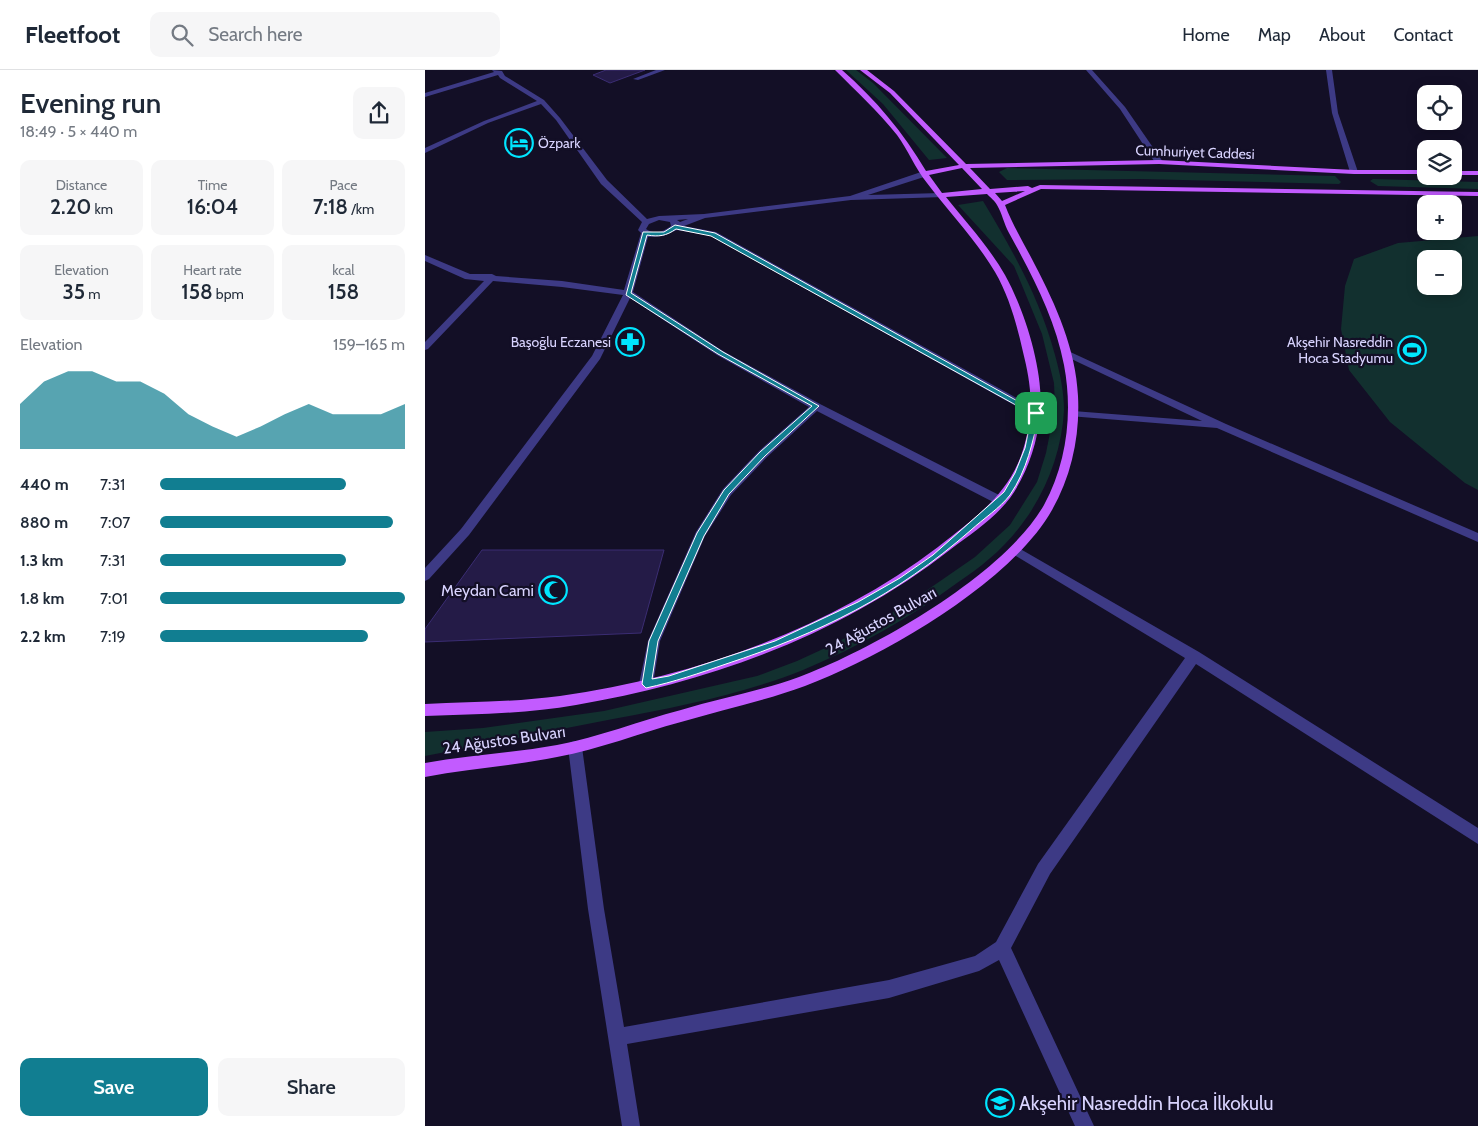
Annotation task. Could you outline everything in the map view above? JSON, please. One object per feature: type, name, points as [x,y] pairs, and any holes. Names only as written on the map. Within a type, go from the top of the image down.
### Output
[{"type":"main road","points":[[838,70],[861,90],[889,121],[906,143],[924,174]]},
{"type":"main road","points":[[863,70],[892,92],[1001,204]]},
{"type":"main road","name":"Cumhuriyet Caddesi","points":[[924,174],[963,166],[1159,162],[1478,194]]},
{"type":"main road","name":"Cumhuriyet Caddesi","points":[[1001,204],[1040,187],[1359,181],[1417,173]]},
{"type":"main road","points":[[1462,173],[1478,173]]},
{"type":"main road","name":"24 Ağustos Bulvarı","points":[[425,710],[507,706],[575,699],[669,679],[778,644],[861,605],[903,580],[935,557],[1001,501],[1019,473],[1028,448],[1036,413],[1034,380],[1019,321],[1002,278],[983,249],[924,174]]},
{"type":"main road","points":[[941,195],[1040,187]]},
{"type":"main road","name":"24 Ağustos Bulvarı","points":[[425,770],[575,747],[751,698],[816,676],[913,627],[958,598],[1015,550],[1038,523],[1054,496],[1067,464],[1073,414],[1071,377],[1066,353],[1047,303],[1022,249],[1010,230],[1001,204]]},
{"type":"street","points":[[636,79],[662,70]]},
{"type":"street","points":[[1089,70],[1123,108],[1159,162]]},
{"type":"street","points":[[1329,70],[1335,113],[1359,181]]},
{"type":"street","points":[[425,95],[498,71],[502,77],[542,101],[558,119],[604,182],[645,228],[658,235],[704,216]]},
{"type":"street","points":[[425,151],[485,122],[542,101]]},
{"type":"street","points":[[851,198],[924,174]]},
{"type":"street","points":[[427,571],[465,532],[597,357],[628,294],[645,228],[652,219],[704,216],[851,198],[941,195]]},
{"type":"street","points":[[667,218],[676,223],[675,227]]},
{"type":"street","points":[[675,227],[713,234],[1036,413]]},
{"type":"street","points":[[425,258],[468,277],[492,277],[562,284],[628,294],[720,353],[816,406],[1001,501]]},
{"type":"street","points":[[425,347],[492,277]]},
{"type":"street","points":[[1066,353],[1222,426],[1478,538]]},
{"type":"street","points":[[646,684],[654,641],[705,528],[727,492],[763,454],[816,406]]},
{"type":"street","points":[[1073,414],[1222,426]]},
{"type":"street","points":[[1015,550],[1194,656],[1478,837]]},
{"type":"street","points":[[618,1038],[889,989],[979,963],[1002,948],[1044,869],[1194,656]]},
{"type":"street","points":[[575,747],[597,909],[631,1126]]},
{"type":"street","points":[[1002,948],[1085,1126]]},
{"type":"green space","points":[[846,70],[856,70],[873,83],[947,158],[929,160],[883,104]]},
{"type":"green space","points":[[1007,168],[1335,176],[1341,182],[1339,184],[1142,179],[1007,180],[999,172]]},
{"type":"green space","points":[[1373,179],[1417,180],[1417,185],[1462,185],[1462,182],[1478,182],[1478,189],[1378,186],[1370,181]]},
{"type":"green space","points":[[983,201],[1025,276],[1042,314],[1057,362],[1064,403],[1062,431],[1051,472],[1031,511],[1005,544],[977,568],[902,620],[844,652],[780,679],[685,705],[425,756],[425,732],[483,728],[604,711],[757,676],[797,661],[834,644],[907,604],[975,557],[1010,525],[1037,482],[1046,453],[1055,407],[1054,383],[1042,334],[1014,266],[958,205]]},
{"type":"green space","name":"Akşehir Nasreddin Hoca Stadyumu","points":[[1478,236],[1478,490],[1465,483],[1390,422],[1349,370],[1341,329],[1345,286],[1354,259],[1398,243],[1462,240],[1462,237]]},
{"type":"building","points":[[606,70],[645,70],[610,83],[593,75]]},
{"type":"building","name":"Meydan Cami","points":[[482,550],[664,550],[641,633],[425,642],[425,629]]},
{"type":"place","name":"Özpark","points":[[519,143]]},
{"type":"place","name":"Başoğlu Eczanesi","points":[[630,342]]},
{"type":"place","name":"Akşehir Nasreddin Hoca Stadyumu","points":[[1412,350]]},
{"type":"place","name":"Meydan Cami","points":[[553,590]]},
{"type":"place","name":"Akşehir Nasreddin Hoca İlkokulu","points":[[1000,1103]]},
{"type":"route","points":[[675,227],[713,234],[1036,413],[1028,448],[1019,473],[1001,501],[935,557],[903,580],[861,605],[778,644],[669,679],[646,684],[654,641],[700,535],[727,492],[763,454],[816,406],[720,353],[628,294],[645,233],[658,235],[666,233],[675,227]]}]
